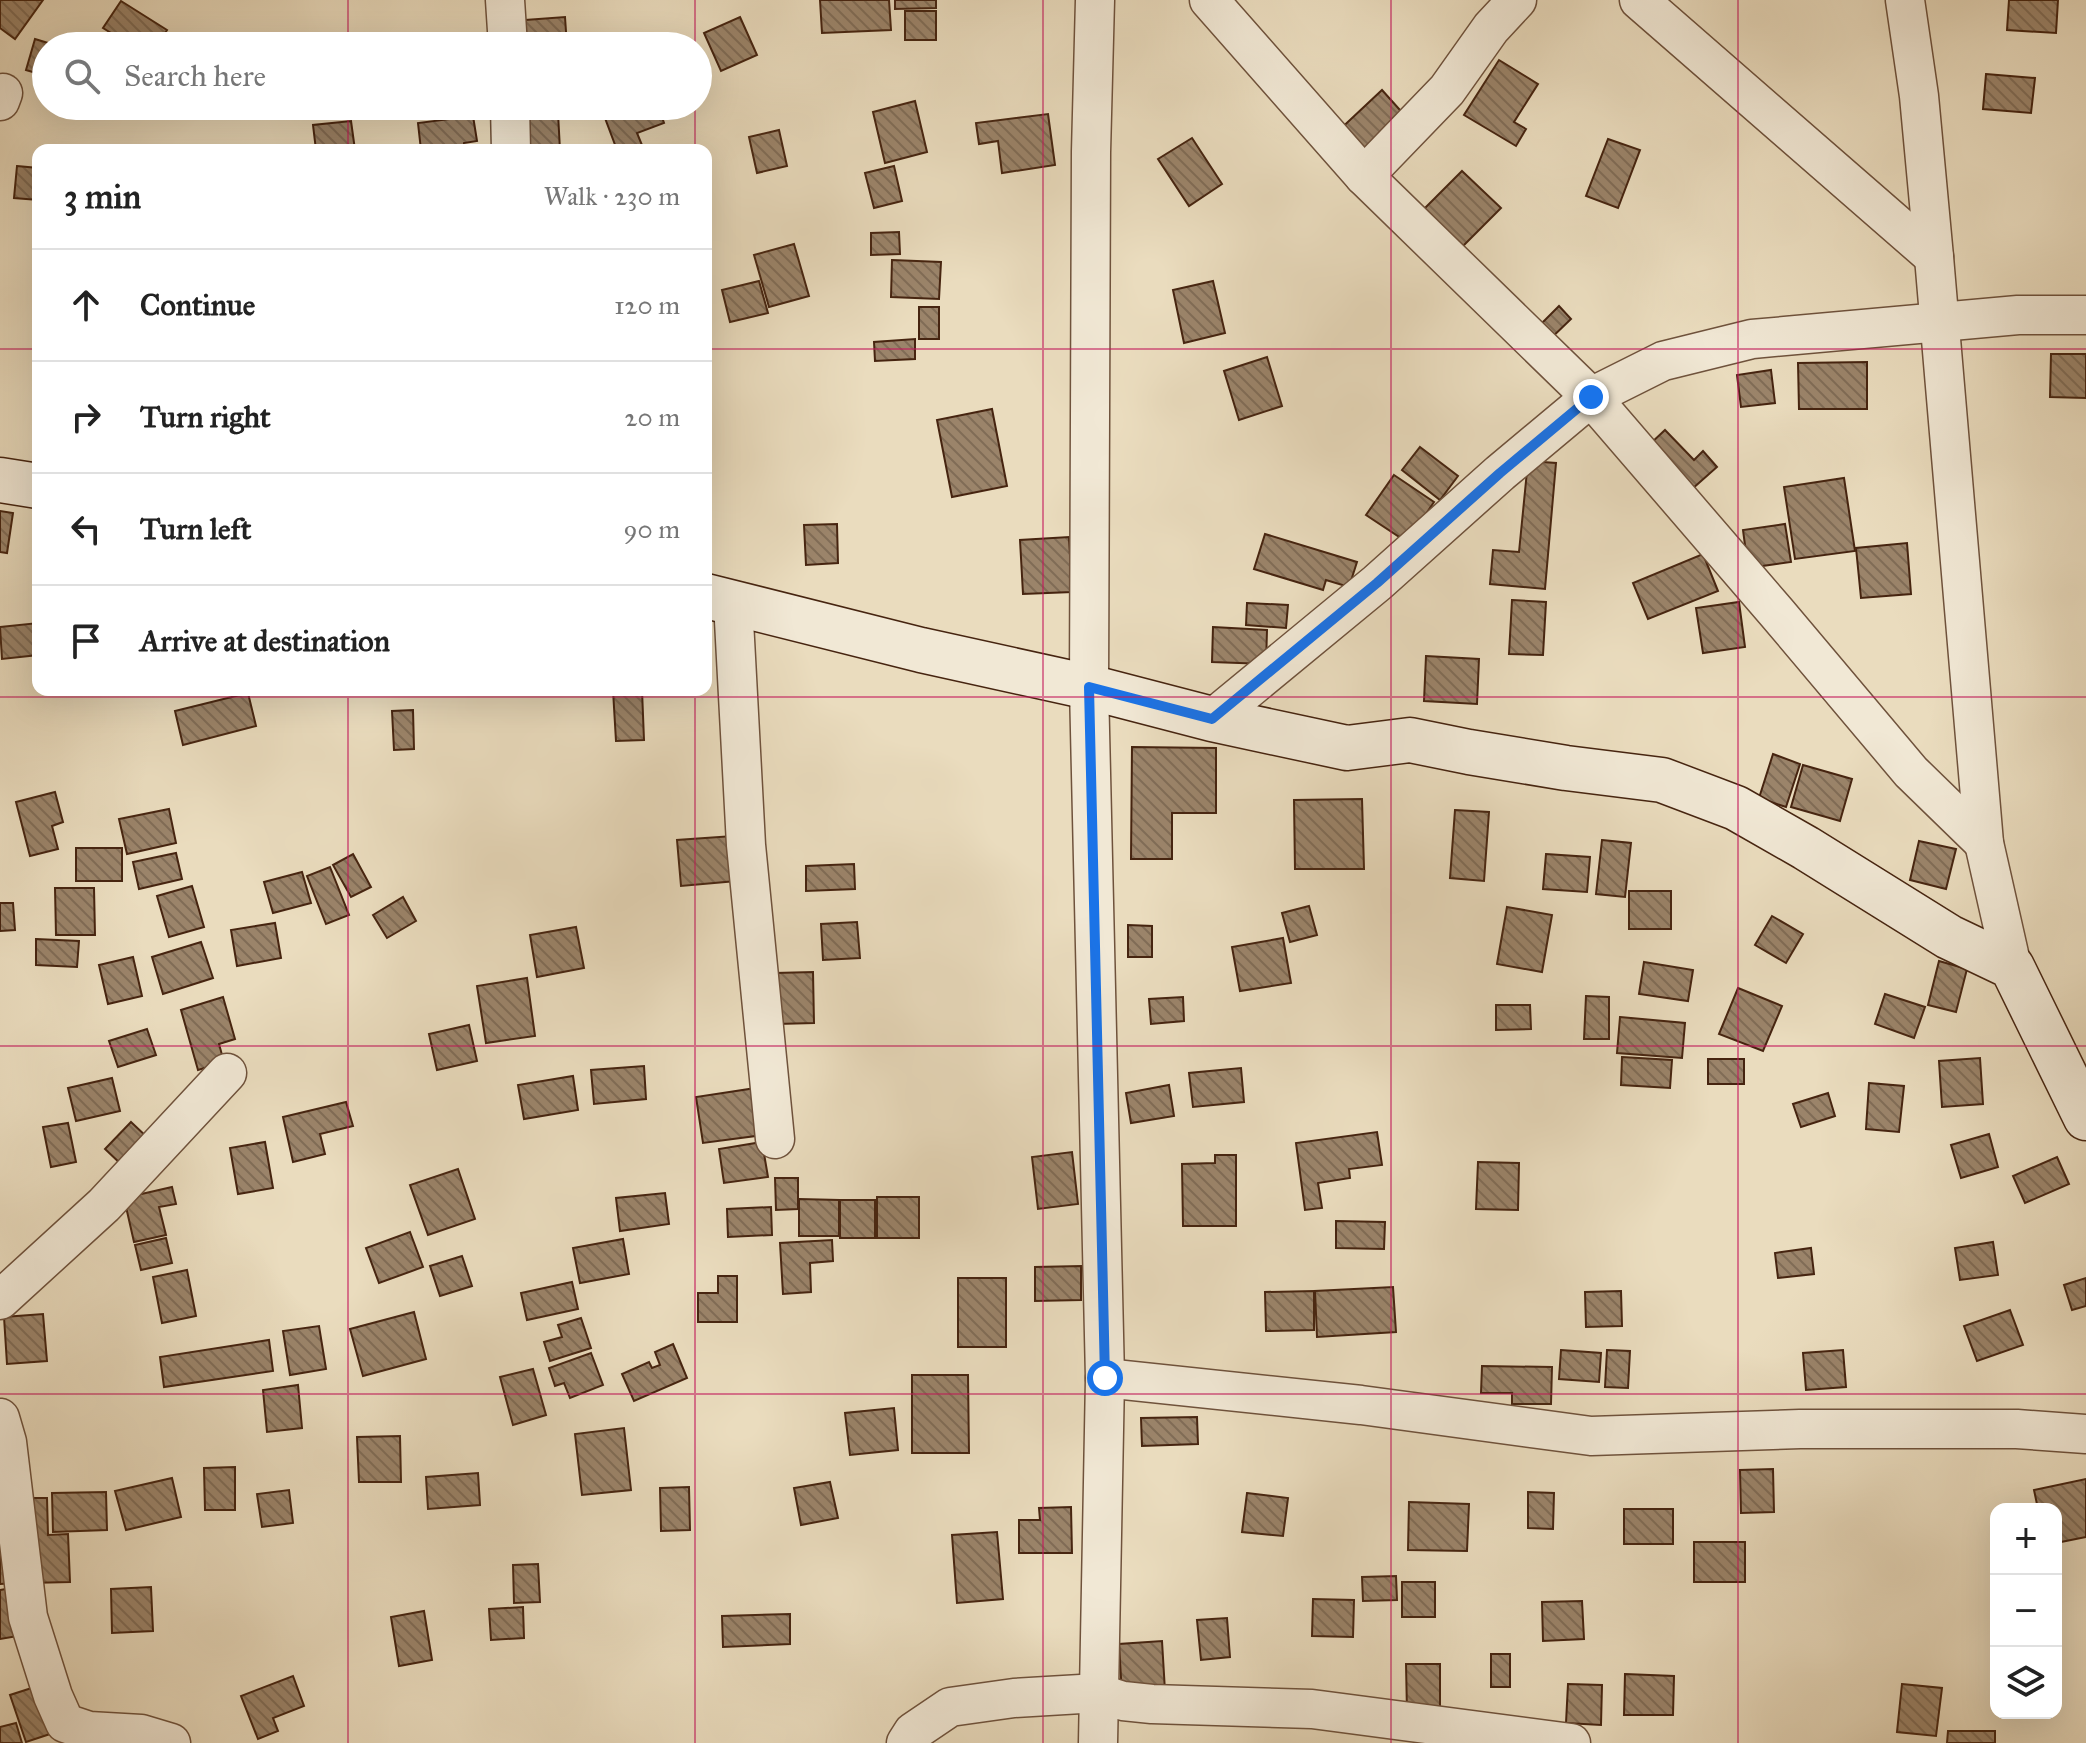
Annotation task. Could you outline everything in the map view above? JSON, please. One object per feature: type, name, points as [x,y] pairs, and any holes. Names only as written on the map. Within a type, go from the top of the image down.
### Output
[{"type":"street","points":[[505,0],[507,32]]},
{"type":"street","points":[[1095,0],[1091,168],[1089,687],[1105,1378],[1098,1743]]},
{"type":"street","points":[[1209,0],[1364,176],[1591,397],[1911,772],[1984,843]]},
{"type":"street","points":[[1364,176],[1447,90],[1491,28],[1517,0]]},
{"type":"street","points":[[1639,0],[1934,257]]},
{"type":"street","points":[[1905,0],[1919,96],[1984,843],[2012,967],[2086,1118]]},
{"type":"street","points":[[510,120],[511,144]]},
{"type":"street","points":[[1212,719],[1377,583],[1591,397],[1663,361],[1752,339],[2018,315],[2086,315]]},
{"type":"street","points":[[0,480],[32,485]]},
{"type":"street","points":[[775,1139],[719,599],[921,650],[1347,748],[1410,740],[1566,768],[1662,780],[1736,808],[1949,937],[2012,967]]},
{"type":"street","points":[[0,1300],[104,1205],[227,1073]]},
{"type":"street","points":[[1105,1378],[1361,1405],[1591,1436],[1800,1429],[2017,1429],[2086,1434]]},
{"type":"street","points":[[0,1418],[7,1442],[28,1617],[53,1696],[65,1723],[89,1731],[141,1734],[171,1743]]},
{"type":"street","points":[[906,1743],[913,1732],[950,1707],[1014,1698],[1098,1693],[1123,1701],[1152,1704],[1312,1709],[1571,1743]]},
{"type":"street","points":[[50,1743],[89,1731]]},
{"type":"building","points":[[0,0],[43,0],[15,39],[0,28]]},
{"type":"building","points":[[820,0],[889,0],[891,30],[822,33]]},
{"type":"building","points":[[895,0],[936,0],[936,8],[895,9]]},
{"type":"building","points":[[2009,0],[2058,0],[2056,33],[2007,30]]},
{"type":"building","points":[[121,1],[167,30],[109,32],[103,28]]},
{"type":"building","points":[[905,11],[936,11],[936,40],[905,40]]},
{"type":"building","points":[[565,17],[566,32],[512,32],[512,21]]},
{"type":"building","points":[[740,17],[757,55],[721,71],[712,51],[712,32],[706,32]]},
{"type":"building","points":[[32,49],[32,72],[26,70]]},
{"type":"building","points":[[1499,60],[1538,84],[1514,122],[1526,129],[1516,146],[1464,115]]},
{"type":"building","points":[[1986,74],[2035,78],[2031,113],[1983,109]]},
{"type":"building","points":[[1382,90],[1408,119],[1361,162],[1335,134]]},
{"type":"building","points":[[915,101],[927,152],[885,163],[873,112]]},
{"type":"building","points":[[1048,114],[1055,165],[1002,173],[998,141],[979,144],[976,123]]},
{"type":"building","points":[[474,120],[477,141],[420,144],[418,123]]},
{"type":"building","points":[[519,120],[558,120],[560,144],[521,144]]},
{"type":"building","points":[[606,120],[663,120],[664,123],[637,133],[642,144],[615,144]]},
{"type":"building","points":[[351,121],[354,144],[315,144],[313,125]]},
{"type":"building","points":[[779,130],[787,166],[757,173],[749,137]]},
{"type":"building","points":[[1192,138],[1222,184],[1189,206],[1158,159]]},
{"type":"building","points":[[1608,139],[1640,150],[1618,208],[1586,196]]},
{"type":"building","points":[[17,166],[32,167],[32,200],[14,198]]},
{"type":"building","points":[[894,166],[902,201],[874,208],[865,173]]},
{"type":"building","points":[[1462,171],[1501,208],[1462,247],[1423,210]]},
{"type":"building","points":[[899,232],[900,254],[871,255],[871,233]]},
{"type":"building","points":[[794,244],[809,296],[769,307],[754,255]]},
{"type":"building","points":[[892,260],[941,262],[939,299],[891,297]]},
{"type":"building","points":[[759,281],[768,313],[730,322],[722,290]]},
{"type":"building","points":[[1213,281],[1225,333],[1184,343],[1173,290]]},
{"type":"building","points":[[1559,306],[1571,319],[1546,343],[1534,331]]},
{"type":"building","points":[[919,307],[939,307],[939,339],[919,339]]},
{"type":"building","points":[[915,339],[915,359],[875,361],[874,342]]},
{"type":"building","points":[[2051,354],[2086,354],[2086,398],[2050,397]]},
{"type":"building","points":[[1267,357],[1282,406],[1239,420],[1224,371]]},
{"type":"building","points":[[1867,362],[1867,409],[1799,409],[1798,363]]},
{"type":"building","points":[[1771,370],[1775,403],[1741,407],[1737,375]]},
{"type":"building","points":[[992,409],[1007,486],[952,497],[937,420]]},
{"type":"building","points":[[1665,430],[1694,460],[1703,451],[1717,467],[1692,489],[1650,444]]},
{"type":"building","points":[[1420,447],[1458,476],[1440,500],[1402,470]]},
{"type":"building","points":[[1528,461],[1556,463],[1545,589],[1490,584],[1493,550],[1519,552]]},
{"type":"building","points":[[1394,475],[1434,502],[1407,542],[1366,515]]},
{"type":"building","points":[[1844,478],[1855,551],[1795,559],[1784,487]]},
{"type":"building","points":[[0,511],[13,513],[7,553],[0,552]]},
{"type":"building","points":[[837,524],[838,563],[806,565],[804,525]]},
{"type":"building","points":[[1785,524],[1791,562],[1748,568],[1743,530]]},
{"type":"building","points":[[1265,534],[1357,562],[1349,587],[1326,580],[1323,590],[1254,569]]},
{"type":"building","points":[[1069,537],[1072,592],[1023,594],[1020,540]]},
{"type":"building","points":[[1907,543],[1911,594],[1861,598],[1856,548]]},
{"type":"building","points":[[1703,554],[1718,591],[1648,619],[1633,583]]},
{"type":"building","points":[[1512,600],[1546,602],[1543,655],[1509,654]]},
{"type":"building","points":[[1739,602],[1745,647],[1703,653],[1696,608]]},
{"type":"building","points":[[1247,603],[1288,605],[1286,628],[1246,625]]},
{"type":"building","points":[[32,624],[32,656],[2,659],[0,627]]},
{"type":"building","points":[[1213,627],[1267,630],[1266,664],[1212,662]]},
{"type":"building","points":[[1426,656],[1479,659],[1477,704],[1424,701]]},
{"type":"building","points":[[236,696],[249,696],[256,726],[183,745],[175,711]]},
{"type":"building","points":[[613,696],[642,696],[644,740],[616,741]]},
{"type":"building","points":[[413,710],[414,749],[394,750],[392,711]]},
{"type":"building","points":[[1132,747],[1216,748],[1216,813],[1172,813],[1172,859],[1131,859]]},
{"type":"building","points":[[1773,754],[1800,764],[1786,807],[1759,798]]},
{"type":"building","points":[[1803,765],[1852,779],[1840,821],[1791,807]]},
{"type":"building","points":[[55,792],[63,822],[52,826],[58,849],[30,856],[16,802]]},
{"type":"building","points":[[1362,799],[1364,869],[1295,869],[1294,800]]},
{"type":"building","points":[[169,809],[176,843],[127,854],[119,819]]},
{"type":"building","points":[[1455,810],[1489,812],[1484,881],[1450,878]]},
{"type":"building","points":[[733,836],[736,881],[681,886],[677,840]]},
{"type":"building","points":[[1602,840],[1631,843],[1625,897],[1596,894]]},
{"type":"building","points":[[1919,841],[1956,849],[1946,889],[1910,880]]},
{"type":"building","points":[[76,848],[122,848],[122,881],[76,881]]},
{"type":"building","points":[[176,853],[182,879],[139,889],[133,862]]},
{"type":"building","points":[[353,854],[371,887],[351,897],[333,865]]},
{"type":"building","points":[[1546,854],[1590,857],[1587,892],[1543,889]]},
{"type":"building","points":[[854,864],[855,889],[806,891],[806,866]]},
{"type":"building","points":[[330,867],[349,915],[326,924],[307,876]]},
{"type":"building","points":[[302,872],[311,903],[273,913],[264,882]]},
{"type":"building","points":[[192,886],[204,927],[169,937],[157,896]]},
{"type":"building","points":[[55,888],[94,888],[95,935],[56,935]]},
{"type":"building","points":[[1629,891],[1671,891],[1671,929],[1629,929]]},
{"type":"building","points":[[403,897],[416,921],[387,938],[373,915]]},
{"type":"building","points":[[0,903],[13,903],[15,930],[0,931]]},
{"type":"building","points":[[1309,906],[1317,935],[1290,942],[1282,913]]},
{"type":"building","points":[[1507,907],[1552,915],[1542,972],[1497,964]]},
{"type":"building","points":[[1772,916],[1803,934],[1786,963],[1755,945]]},
{"type":"building","points":[[857,922],[860,958],[823,960],[821,924]]},
{"type":"building","points":[[275,923],[281,958],[237,966],[231,930]]},
{"type":"building","points":[[1128,925],[1152,926],[1152,957],[1128,957]]},
{"type":"building","points":[[576,927],[584,968],[537,977],[530,935]]},
{"type":"building","points":[[1283,938],[1291,983],[1240,991],[1232,947]]},
{"type":"building","points":[[36,939],[79,941],[77,967],[36,965]]},
{"type":"building","points":[[201,942],[213,978],[163,994],[152,957]]},
{"type":"building","points":[[133,957],[142,996],[108,1004],[99,965]]},
{"type":"building","points":[[1939,961],[1967,969],[1956,1012],[1928,1005]]},
{"type":"building","points":[[1644,962],[1693,970],[1688,1001],[1639,994]]},
{"type":"building","points":[[813,972],[814,1023],[777,1024],[775,973]]},
{"type":"building","points":[[527,978],[535,1036],[486,1043],[477,986]]},
{"type":"building","points":[[1738,988],[1782,1006],[1763,1051],[1719,1034]]},
{"type":"building","points":[[1885,994],[1925,1007],[1914,1038],[1875,1024]]},
{"type":"building","points":[[1586,996],[1609,997],[1609,1039],[1584,1039]]},
{"type":"building","points":[[223,997],[235,1039],[219,1044],[224,1062],[198,1070],[181,1010]]},
{"type":"building","points":[[1183,997],[1184,1021],[1151,1024],[1149,999]]},
{"type":"building","points":[[1496,1005],[1530,1005],[1531,1029],[1496,1030]]},
{"type":"building","points":[[1620,1017],[1685,1023],[1682,1058],[1617,1053]]},
{"type":"building","points":[[469,1025],[477,1061],[437,1070],[429,1034]]},
{"type":"building","points":[[147,1029],[156,1055],[118,1067],[109,1041]]},
{"type":"building","points":[[1622,1057],[1672,1060],[1670,1088],[1621,1085]]},
{"type":"building","points":[[1980,1058],[1983,1104],[1942,1107],[1939,1061]]},
{"type":"building","points":[[1708,1059],[1744,1059],[1744,1084],[1708,1084]]},
{"type":"building","points":[[644,1066],[646,1099],[594,1104],[591,1070]]},
{"type":"building","points":[[1241,1068],[1244,1102],[1193,1107],[1189,1073]]},
{"type":"building","points":[[573,1076],[578,1110],[524,1119],[518,1085]]},
{"type":"building","points":[[112,1078],[120,1111],[76,1121],[68,1088]]},
{"type":"building","points":[[1869,1083],[1904,1086],[1899,1132],[1866,1129]]},
{"type":"building","points":[[1169,1085],[1174,1116],[1131,1123],[1126,1093]]},
{"type":"building","points":[[756,1088],[763,1135],[703,1143],[696,1097]]},
{"type":"building","points":[[1828,1093],[1835,1116],[1801,1127],[1793,1104]]},
{"type":"building","points":[[346,1102],[353,1126],[320,1134],[325,1154],[293,1162],[283,1117]]},
{"type":"building","points":[[131,1122],[149,1139],[123,1166],[105,1149]]},
{"type":"building","points":[[68,1123],[76,1162],[51,1167],[43,1127]]},
{"type":"building","points":[[1377,1132],[1382,1165],[1349,1169],[1350,1178],[1318,1183],[1322,1208],[1305,1210],[1296,1143]]},
{"type":"building","points":[[1989,1134],[1998,1167],[1961,1178],[1951,1145]]},
{"type":"building","points":[[265,1142],[273,1188],[238,1194],[230,1148]]},
{"type":"building","points":[[762,1142],[768,1177],[724,1183],[719,1149]]},
{"type":"building","points":[[1072,1152],[1078,1204],[1038,1209],[1032,1157]]},
{"type":"building","points":[[1215,1155],[1236,1155],[1236,1226],[1183,1226],[1182,1164],[1215,1163]]},
{"type":"building","points":[[2057,1157],[2069,1184],[2025,1203],[2013,1176]]},
{"type":"building","points":[[1478,1162],[1519,1163],[1518,1210],[1476,1209]]},
{"type":"building","points":[[458,1169],[475,1219],[428,1235],[410,1185]]},
{"type":"building","points":[[775,1178],[798,1178],[798,1209],[776,1210]]},
{"type":"building","points":[[172,1187],[176,1204],[159,1207],[166,1235],[134,1242],[124,1198]]},
{"type":"building","points":[[665,1193],[669,1224],[620,1231],[616,1198]]},
{"type":"building","points":[[877,1197],[919,1197],[919,1238],[877,1238]]},
{"type":"building","points":[[799,1199],[839,1200],[839,1236],[799,1236]]},
{"type":"building","points":[[840,1200],[875,1200],[875,1238],[840,1238]]},
{"type":"building","points":[[771,1207],[772,1235],[728,1237],[727,1209]]},
{"type":"building","points":[[1336,1221],[1385,1222],[1384,1249],[1336,1248]]},
{"type":"building","points":[[410,1232],[423,1267],[379,1283],[366,1248]]},
{"type":"building","points":[[166,1238],[172,1263],[141,1270],[135,1245]]},
{"type":"building","points":[[623,1239],[629,1274],[580,1283],[573,1248]]},
{"type":"building","points":[[832,1240],[833,1261],[810,1263],[811,1292],[783,1294],[780,1243]]},
{"type":"building","points":[[1993,1242],[1998,1275],[1960,1280],[1955,1248]]},
{"type":"building","points":[[1811,1248],[1814,1274],[1778,1278],[1775,1253]]},
{"type":"building","points":[[462,1256],[472,1286],[440,1296],[430,1266]]},
{"type":"building","points":[[1081,1266],[1081,1300],[1035,1301],[1035,1267]]},
{"type":"building","points":[[187,1270],[196,1316],[162,1323],[153,1277]]},
{"type":"building","points":[[718,1276],[737,1276],[737,1322],[698,1322],[698,1293],[718,1293]]},
{"type":"building","points":[[958,1278],[1006,1278],[1006,1347],[958,1347]]},
{"type":"building","points":[[2086,1278],[2086,1306],[2072,1310],[2064,1285]]},
{"type":"building","points":[[572,1282],[578,1309],[527,1320],[521,1293]]},
{"type":"building","points":[[1393,1287],[1396,1332],[1317,1337],[1315,1291]]},
{"type":"building","points":[[1314,1291],[1314,1330],[1266,1331],[1265,1292]]},
{"type":"building","points":[[1621,1291],[1622,1326],[1586,1327],[1585,1292]]},
{"type":"building","points":[[2010,1310],[2023,1345],[1977,1361],[1964,1326]]},
{"type":"building","points":[[414,1312],[426,1359],[363,1376],[350,1329]]},
{"type":"building","points":[[43,1314],[47,1361],[7,1364],[4,1317]]},
{"type":"building","points":[[581,1318],[591,1348],[550,1361],[544,1342],[562,1337],[558,1325]]},
{"type":"building","points":[[319,1326],[326,1369],[290,1375],[283,1331]]},
{"type":"building","points":[[269,1340],[273,1371],[164,1387],[160,1357]]},
{"type":"building","points":[[673,1344],[687,1378],[634,1401],[622,1374],[649,1362],[652,1368],[660,1365],[655,1352]]},
{"type":"building","points":[[1561,1350],[1601,1353],[1599,1382],[1559,1379]]},
{"type":"building","points":[[1607,1350],[1630,1351],[1628,1388],[1605,1387]]},
{"type":"building","points":[[1843,1350],[1846,1387],[1806,1390],[1803,1353]]},
{"type":"building","points":[[591,1353],[603,1385],[570,1398],[564,1383],[555,1386],[549,1368]]},
{"type":"building","points":[[1482,1366],[1552,1367],[1551,1404],[1512,1404],[1512,1393],[1481,1393]]},
{"type":"building","points":[[533,1369],[546,1415],[513,1425],[500,1377]]},
{"type":"building","points":[[912,1375],[968,1375],[969,1453],[912,1453]]},
{"type":"building","points":[[298,1385],[302,1428],[267,1432],[263,1390]]},
{"type":"building","points":[[894,1408],[898,1450],[850,1455],[845,1413]]},
{"type":"building","points":[[1197,1417],[1198,1444],[1142,1446],[1141,1418]]},
{"type":"building","points":[[624,1428],[631,1490],[582,1495],[575,1434]]},
{"type":"building","points":[[400,1436],[401,1482],[359,1482],[357,1437]]},
{"type":"building","points":[[235,1467],[235,1510],[205,1510],[204,1468]]},
{"type":"building","points":[[1773,1469],[1774,1512],[1741,1513],[1740,1470]]},
{"type":"building","points":[[478,1473],[480,1505],[428,1509],[426,1477]]},
{"type":"building","points":[[172,1478],[181,1517],[126,1530],[115,1491]]},
{"type":"building","points":[[2086,1479],[2086,1537],[2062,1542],[2062,1503],[2037,1503],[2034,1490]]},
{"type":"building","points":[[830,1482],[838,1518],[801,1525],[794,1488]]},
{"type":"building","points":[[689,1487],[690,1530],[661,1531],[660,1488]]},
{"type":"building","points":[[289,1490],[293,1523],[262,1527],[257,1494]]},
{"type":"building","points":[[106,1492],[107,1530],[53,1532],[52,1493]]},
{"type":"building","points":[[1528,1492],[1554,1493],[1553,1529],[1528,1528]]},
{"type":"building","points":[[1247,1493],[1288,1498],[1283,1536],[1242,1532]]},
{"type":"building","points":[[26,1498],[47,1498],[48,1535],[68,1534],[70,1582],[29,1583]]},
{"type":"building","points":[[1409,1502],[1469,1504],[1467,1551],[1408,1550]]},
{"type":"building","points":[[1071,1507],[1072,1553],[1019,1553],[1019,1520],[1040,1520],[1039,1508]]},
{"type":"building","points":[[1624,1509],[1673,1509],[1673,1544],[1624,1544]]},
{"type":"building","points":[[0,1526],[15,1583],[0,1584]]},
{"type":"building","points":[[997,1532],[1003,1599],[957,1603],[952,1535]]},
{"type":"building","points":[[1694,1542],[1745,1542],[1745,1582],[1694,1582]]},
{"type":"building","points":[[538,1564],[540,1602],[514,1603],[513,1565]]},
{"type":"building","points":[[1396,1576],[1397,1600],[1363,1601],[1362,1577]]},
{"type":"building","points":[[1402,1582],[1435,1582],[1435,1617],[1402,1617]]},
{"type":"building","points":[[151,1587],[153,1631],[112,1633],[111,1589]]},
{"type":"building","points":[[12,1588],[18,1636],[0,1639],[0,1590]]},
{"type":"building","points":[[1313,1599],[1354,1600],[1353,1637],[1312,1636]]},
{"type":"building","points":[[1582,1601],[1584,1639],[1543,1641],[1542,1602]]},
{"type":"building","points":[[523,1607],[524,1638],[491,1640],[489,1609]]},
{"type":"building","points":[[424,1611],[432,1660],[399,1666],[391,1617]]},
{"type":"building","points":[[790,1614],[790,1644],[723,1647],[722,1616]]},
{"type":"building","points":[[1227,1618],[1230,1657],[1201,1660],[1197,1620]]},
{"type":"building","points":[[1162,1641],[1165,1691],[1122,1695],[1119,1644]]},
{"type":"building","points":[[1491,1654],[1510,1654],[1510,1687],[1491,1687]]},
{"type":"building","points":[[1406,1664],[1440,1664],[1440,1712],[1407,1712]]},
{"type":"building","points":[[1625,1674],[1674,1676],[1673,1715],[1624,1715]]},
{"type":"building","points":[[293,1676],[304,1706],[273,1718],[278,1731],[258,1739],[241,1696]]},
{"type":"building","points":[[44,1684],[59,1731],[26,1742],[10,1695]]},
{"type":"building","points":[[1568,1684],[1602,1685],[1601,1725],[1566,1723]]},
{"type":"building","points":[[1902,1684],[1942,1688],[1936,1736],[1897,1732]]},
{"type":"building","points":[[16,1723],[22,1743],[0,1743],[0,1727]]},
{"type":"building","points":[[1948,1731],[1995,1731],[1995,1743],[1947,1743]]},
{"type":"route","points":[[1105,1378],[1089,687],[1212,719],[1377,583],[1591,397]]}]
